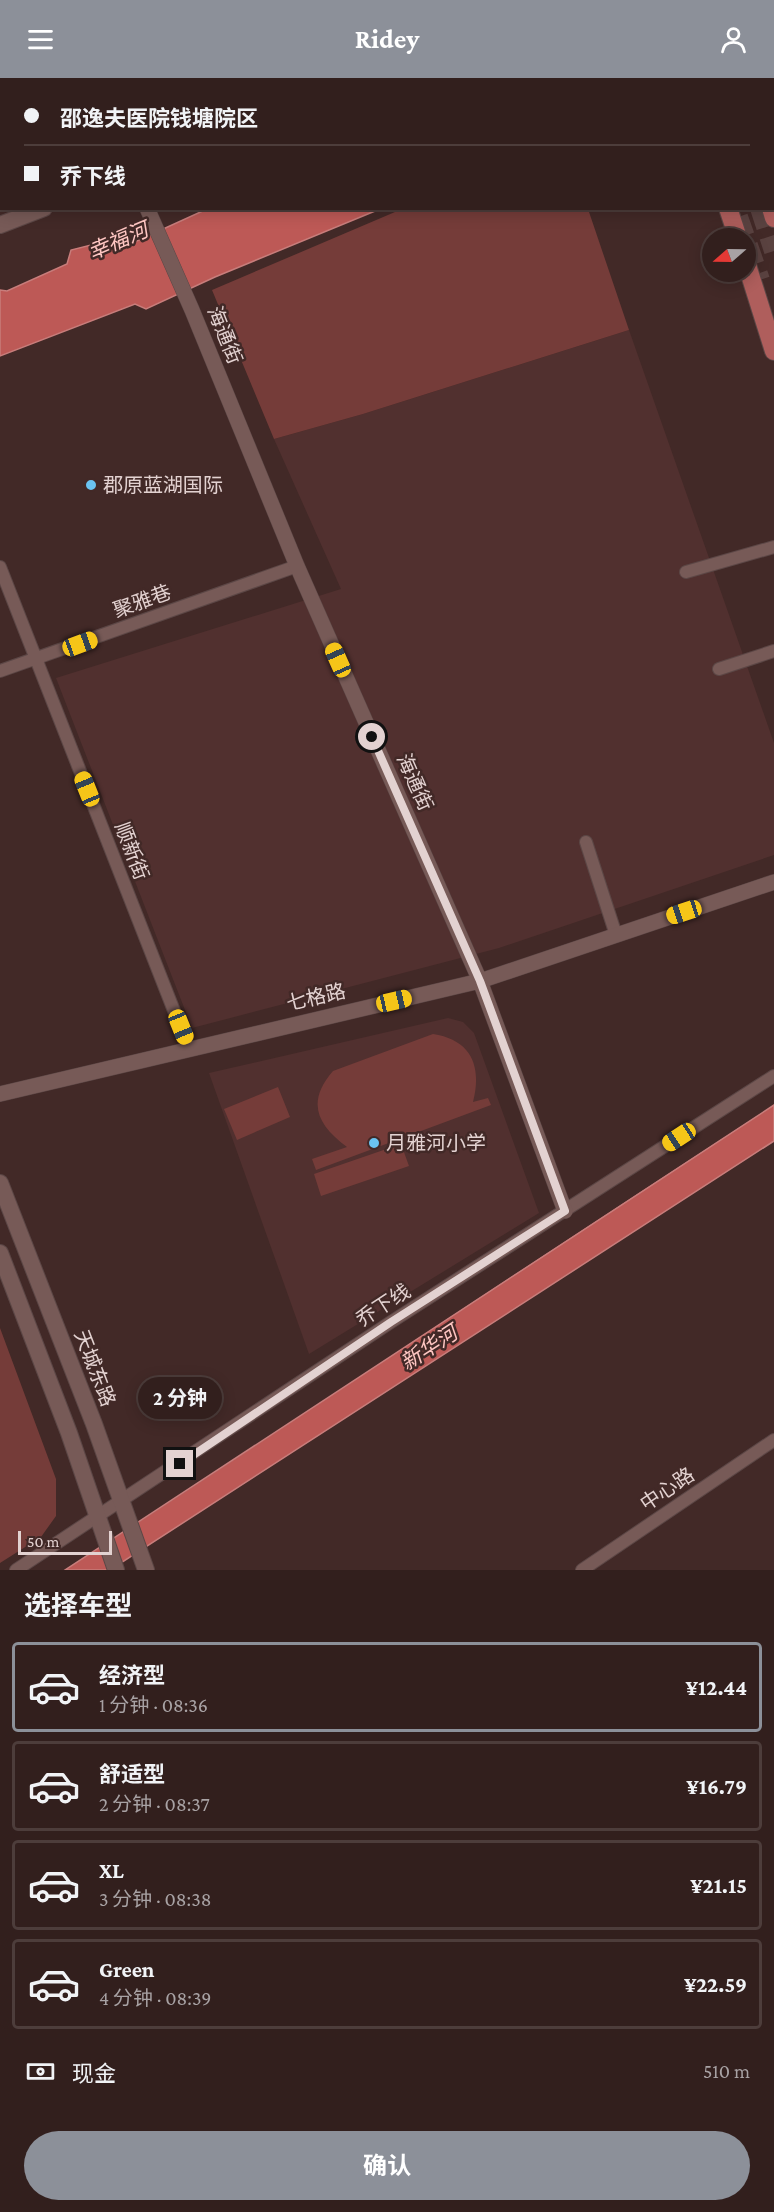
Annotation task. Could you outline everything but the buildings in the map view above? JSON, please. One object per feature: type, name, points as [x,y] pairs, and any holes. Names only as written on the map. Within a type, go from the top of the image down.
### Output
[{"type":"main road","points":[[0,227],[39,210]]},
{"type":"main road","points":[[729,210],[735,228]]},
{"type":"main road","points":[[752,282],[774,351]]},
{"type":"main road","name":"天城东路","points":[[0,1183],[146,1570]]},
{"type":"main road","points":[[0,1253],[116,1570]]},
{"type":"street","name":"海通街","points":[[147,210],[192,310],[297,566],[480,981],[565,1211]]},
{"type":"street","points":[[686,572],[774,547]]},
{"type":"street","name":"聚雅巷","points":[[0,671],[297,566]]},
{"type":"street","name":"顺新街","points":[[0,567],[189,1049]]},
{"type":"street","points":[[719,669],[774,651]]},
{"type":"street","points":[[586,842],[616,935]]},
{"type":"street","name":"七格路","points":[[0,1094],[480,981],[774,882]]},
{"type":"street","name":"乔下线","points":[[16,1570],[100,1523],[391,1322],[774,1076]]},
{"type":"street","name":"中心路","points":[[582,1570],[774,1440]]},
{"type":"shaded area","points":[[400,210],[588,210],[629,330],[363,414],[274,439],[212,290]]},
{"type":"shaded area","points":[[629,330],[774,743],[774,855],[499,948],[192,1028],[56,678],[341,589],[274,439],[363,414]]},
{"type":"shaded area","name":"月雅河小学","points":[[448,1018],[463,1022],[474,1033],[539,1213],[309,1354],[209,1073]]},
{"type":"shaded area","points":[[433,1034],[457,1042],[465,1049],[475,1067],[473,1102],[488,1098],[491,1105],[316,1170],[312,1159],[347,1147],[328,1130],[319,1112],[320,1093],[333,1071]]},
{"type":"shaded area","points":[[278,1087],[290,1117],[237,1140],[224,1109]]},
{"type":"shaded area","points":[[401,1144],[409,1166],[321,1196],[314,1174]]},
{"type":"shaded area","points":[[0,1328],[56,1479],[56,1516],[41,1537],[0,1563]]},
{"type":"water","points":[[205,210],[378,210],[215,277],[146,309],[135,304],[0,356],[0,290],[7,291],[67,264],[71,250],[103,242],[117,246],[128,245]]},
{"type":"water","name":"新华河","points":[[774,1105],[774,1141],[110,1570],[65,1570],[243,1454]]},
{"type":"tunnel","points":[[761,210],[774,251]]},
{"type":"tunnel","points":[[738,217],[760,280]]},
{"type":"place","name":"郡原蓝湖国际","points":[[91,485]]},
{"type":"place","name":"月雅河小学","points":[[374,1143]]},
{"type":"route","points":[[180,1464],[391,1322],[565,1211],[480,981],[372,737]]},
{"type":"water label","name":"幸福河","points":[[118,241]]}]
